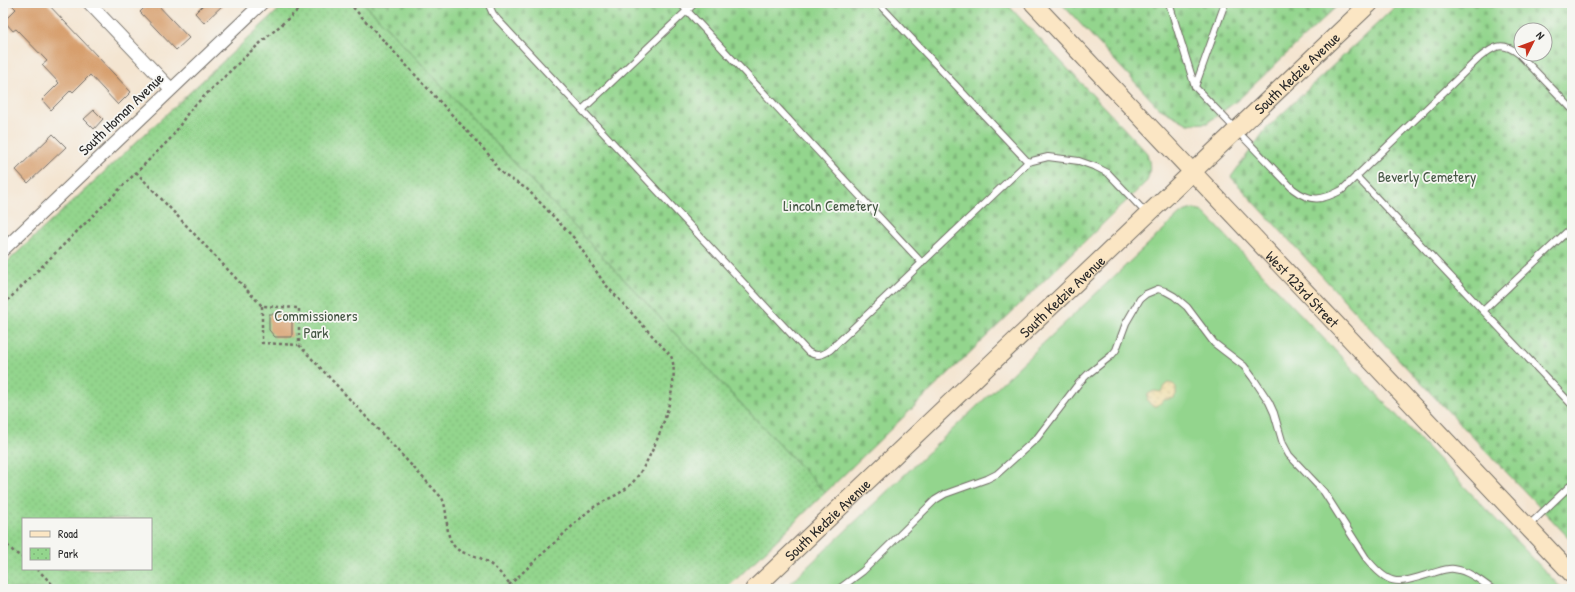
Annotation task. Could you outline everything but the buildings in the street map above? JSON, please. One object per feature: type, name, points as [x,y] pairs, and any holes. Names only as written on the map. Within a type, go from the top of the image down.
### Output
[{"type":"main road","name":"West 123rd Street","points":[[1033,3],[1572,574]]},
{"type":"main road","name":"South Kedzie Avenue","points":[[754,589],[1370,3]]},
{"type":"street","points":[[89,3],[170,89]]},
{"type":"street","name":"South Homan Avenue","points":[[3,250],[170,89],[262,3]]},
{"type":"lane","points":[[488,3],[492,14],[808,352],[813,355],[819,355],[830,350],[1028,162],[1048,157],[1079,161],[1096,167],[1108,173],[1147,214]]},
{"type":"lane","points":[[680,3],[922,262]]},
{"type":"lane","points":[[582,110],[695,3]]},
{"type":"lane","points":[[878,3],[1028,162]]},
{"type":"lane","points":[[1169,3],[1195,87],[1301,196],[1314,199],[1328,197],[1342,190],[1479,58],[1491,49],[1500,45],[1511,47],[1519,54],[1572,109]]},
{"type":"lane","points":[[1195,87],[1225,3]]},
{"type":"lane","points":[[1356,176],[1572,406]]},
{"type":"lane","points":[[1483,311],[1572,227]]},
{"type":"lane","points":[[839,589],[863,571],[935,500],[945,494],[997,474],[1024,448],[1037,438],[1079,383],[1116,350],[1126,323],[1140,299],[1151,291],[1158,289],[1174,296],[1187,307],[1214,343],[1244,366],[1269,402],[1274,413],[1283,444],[1289,455],[1324,492],[1374,568],[1395,582],[1403,582],[1446,569],[1454,569],[1470,574],[1492,589]]},
{"type":"lane","points":[[1527,527],[1572,484]]},
{"type":"path","points":[[3,305],[177,131],[193,107],[249,53],[306,3]]},
{"type":"path","points":[[349,3],[486,151],[498,169],[504,175],[528,189],[574,238],[604,283],[671,356],[673,362],[674,375],[666,415],[655,444],[637,477],[630,486],[598,504],[584,515],[505,589]]},
{"type":"path","points":[[136,172],[262,306],[262,343],[298,345],[442,498],[446,506],[447,526],[454,546],[490,564],[510,584]]},
{"type":"path","points":[[262,306],[299,308],[298,345]]},
{"type":"path","points":[[3,541],[22,557]]},
{"type":"path","points":[[38,570],[58,589]]},
{"type":"green space","name":"Commissioners Park","points":[[286,3],[364,3],[825,493],[726,589],[3,589],[3,266]]},
{"type":"green space","name":"Lincoln Cemetery","points":[[364,3],[1006,3],[1147,153],[1150,170],[1147,181],[825,493]]},
{"type":"green space","points":[[1061,3],[1340,3],[1238,100],[1207,123],[1188,124],[1159,108]]},
{"type":"green space","name":"Beverly Cemetery","points":[[1399,3],[1572,3],[1572,541],[1403,364],[1231,177],[1266,129]]},
{"type":"green space","points":[[1193,209],[1203,212],[1210,219],[1562,589],[784,589],[1180,214]]},
{"type":"sand","points":[[1168,383],[1173,384],[1176,387],[1176,395],[1173,398],[1164,400],[1157,406],[1152,406],[1147,400],[1148,394],[1154,391],[1161,392],[1164,386]]}]
